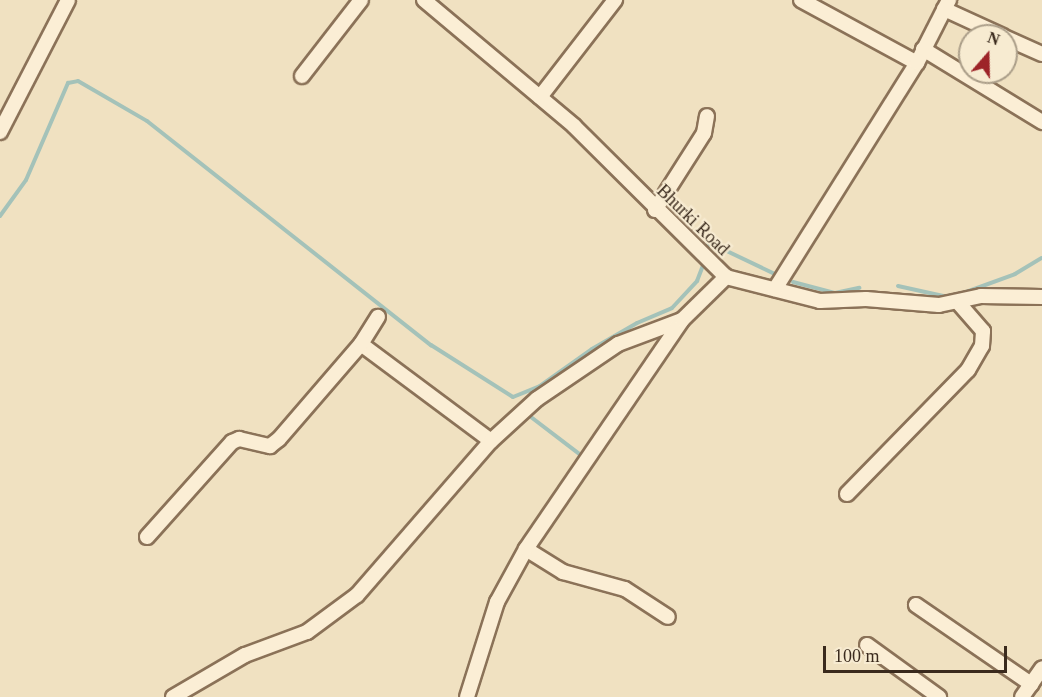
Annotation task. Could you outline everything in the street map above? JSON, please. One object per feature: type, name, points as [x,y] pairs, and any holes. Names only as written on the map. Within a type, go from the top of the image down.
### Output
[{"type":"street","points":[[0,132],[68,0]]},
{"type":"street","points":[[302,76],[361,0]]},
{"type":"street","name":"Bhurki Road","points":[[424,0],[574,126],[656,210],[721,272],[820,301],[958,302],[981,296],[1042,297]]},
{"type":"street","points":[[540,98],[615,0]]},
{"type":"street","points":[[801,0],[917,63]]},
{"type":"street","points":[[775,289],[917,63],[946,4],[981,24]]},
{"type":"street","points":[[1018,43],[1042,54]]},
{"type":"street","points":[[923,49],[1042,122]]},
{"type":"street","points":[[656,210],[704,133],[707,116]]},
{"type":"street","points":[[467,697],[497,602],[526,549],[682,320],[721,272]]},
{"type":"street","points":[[847,494],[968,370],[982,346],[983,332],[958,302]]},
{"type":"street","points":[[147,537],[232,442],[239,439],[270,446],[279,439],[361,344],[378,318]]},
{"type":"street","points":[[173,697],[245,655],[307,632],[357,595],[491,441],[537,399],[618,344],[682,320]]},
{"type":"street","points":[[361,344],[491,441]]},
{"type":"street","points":[[526,549],[563,572],[625,589],[668,617]]},
{"type":"street","points":[[916,605],[1031,684]]},
{"type":"street","points":[[867,645],[939,697]]},
{"type":"street","points":[[1022,697],[1042,668]]},
{"type":"waterway","points":[[0,216],[26,180],[68,83],[78,81],[147,121],[431,345],[513,397],[540,386],[592,349],[637,323],[672,308],[697,281],[705,260]]},
{"type":"waterway","points":[[708,253],[708,242],[779,276]]},
{"type":"waterway","points":[[955,296],[1015,274],[1042,258]]},
{"type":"waterway","points":[[793,282],[835,293],[859,288]]},
{"type":"waterway","points":[[898,286],[948,297]]},
{"type":"waterway","points":[[527,414],[582,456]]}]
